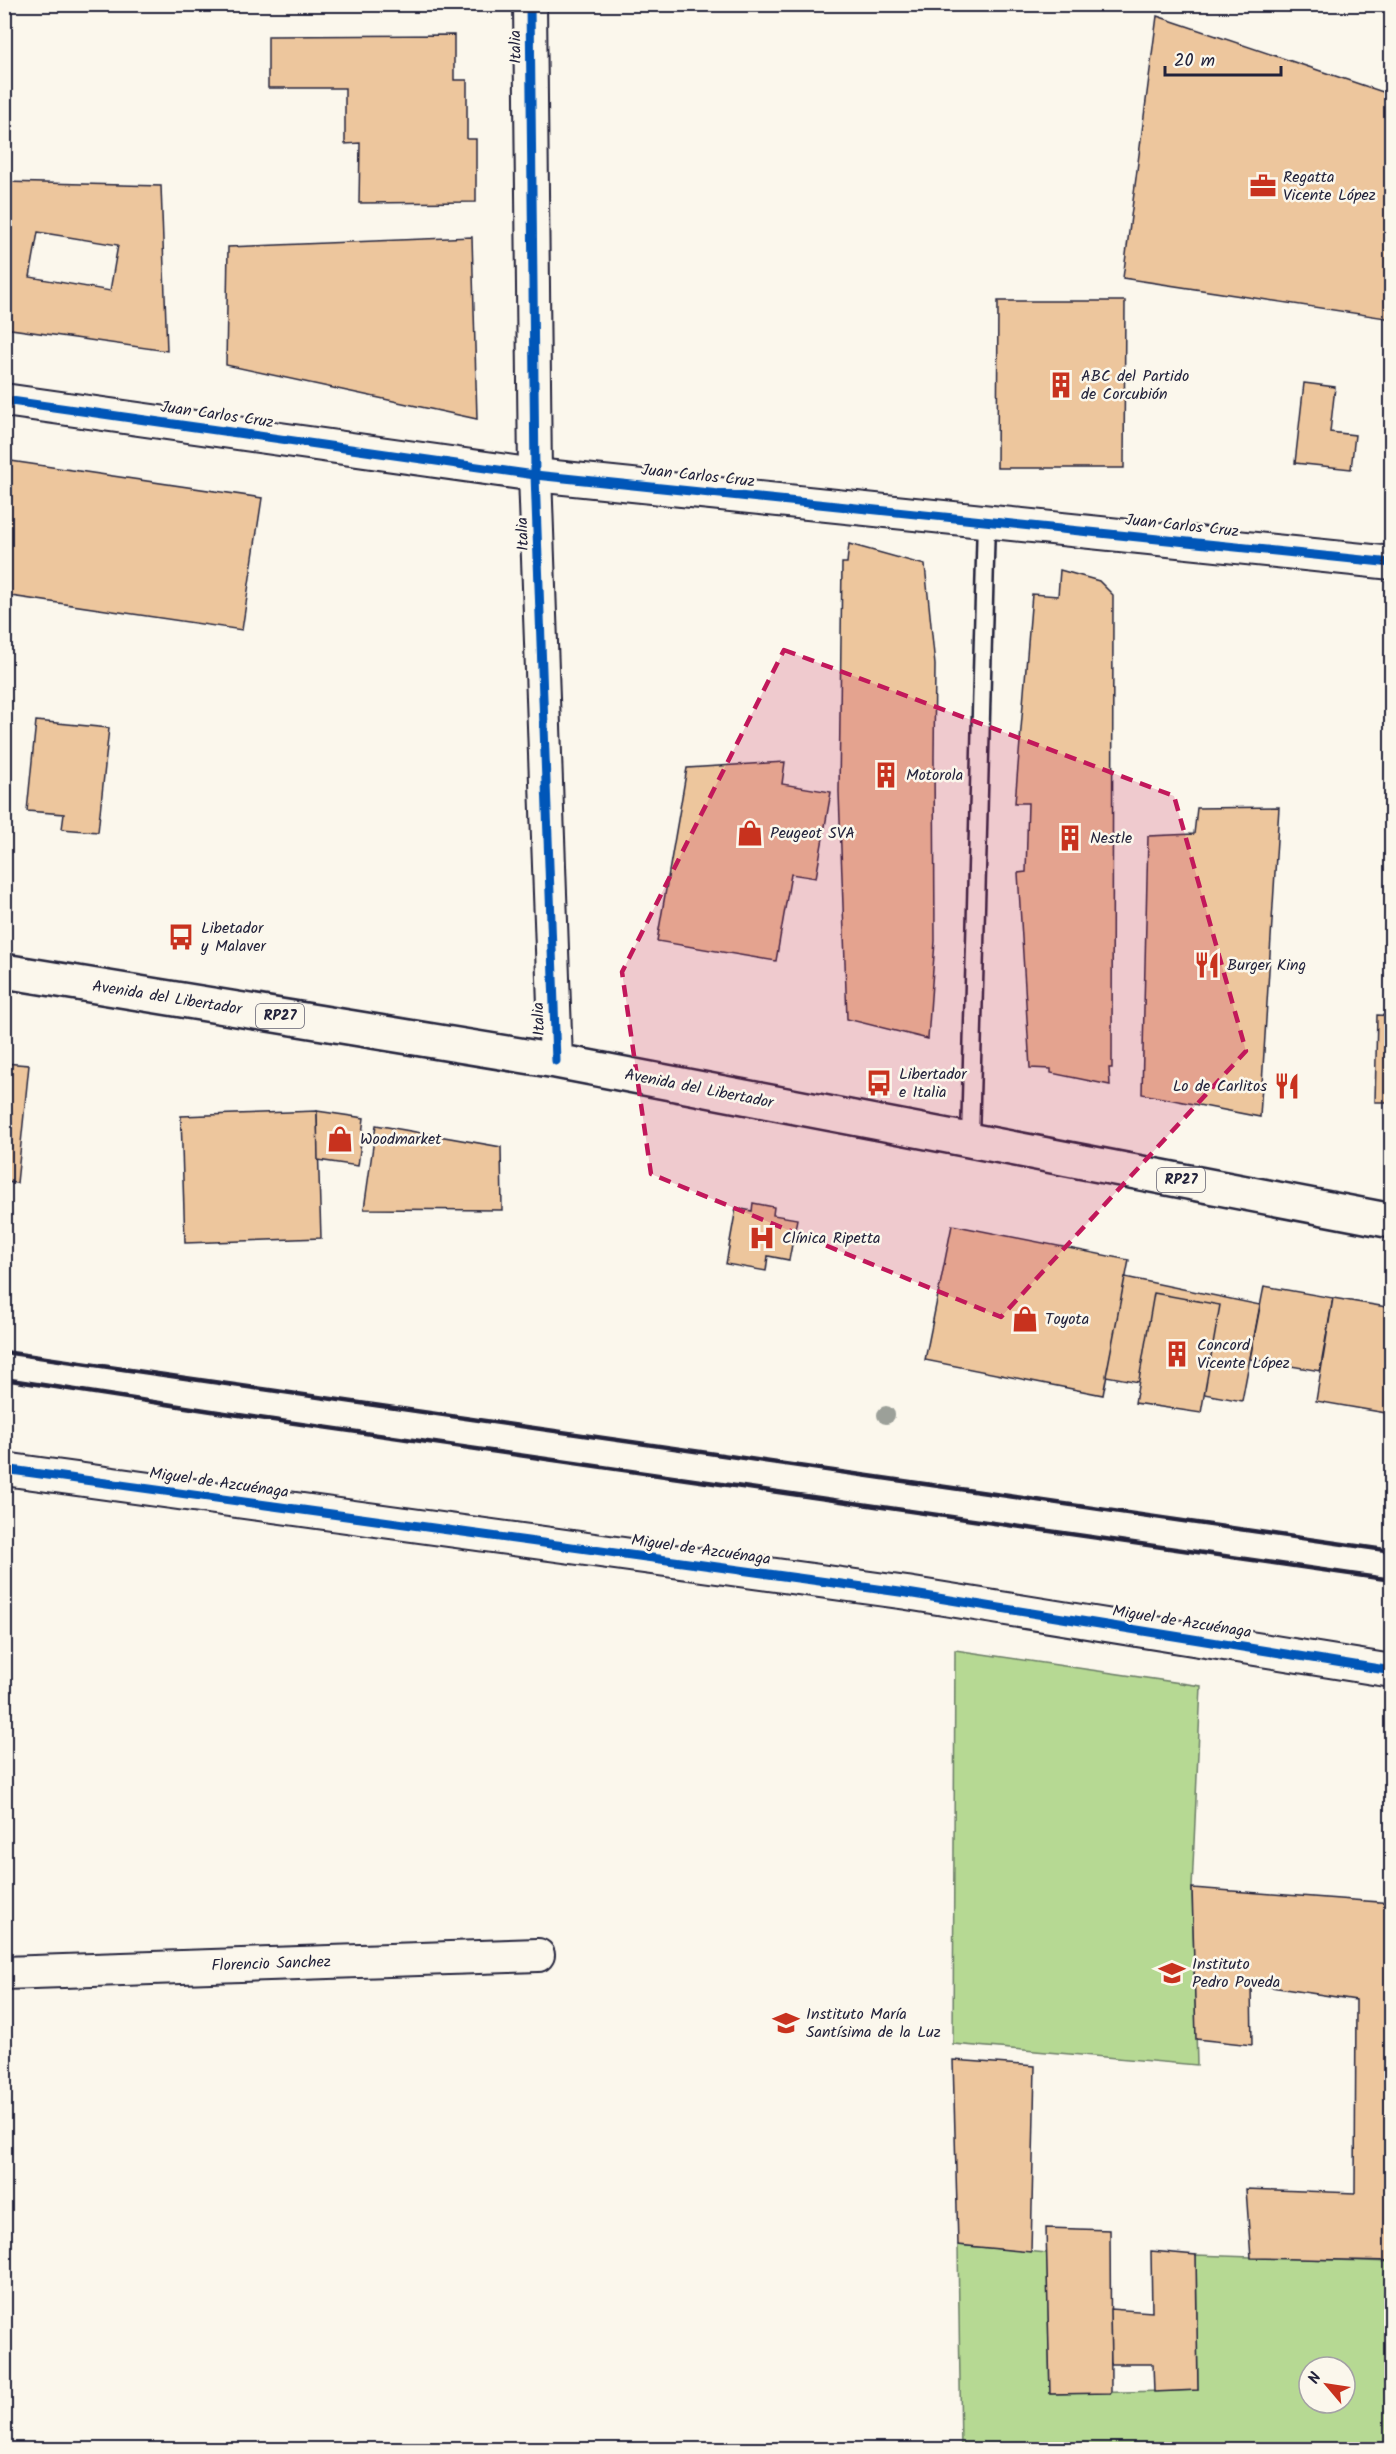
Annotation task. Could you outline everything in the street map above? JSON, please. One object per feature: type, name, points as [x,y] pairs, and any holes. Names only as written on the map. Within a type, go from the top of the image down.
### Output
[{"type":"main road","name":"Avenida del Libertador","points":[[4,971],[556,1061],[1392,1221]]},
{"type":"street","name":"Italia","points":[[530,4],[536,475],[556,1061]]},
{"type":"street","name":"Juan Carlos Cruz","points":[[4,400],[536,475],[1392,563]]},
{"type":"street","name":"Miguel de Azcuénaga","points":[[4,1469],[907,1593],[1392,1671]]},
{"type":"street","name":"Florencio Sanchez","points":[[4,1974],[538,1955]]},
{"type":"lane","points":[[970,1139],[986,520]]},
{"type":"highlighted area","points":[[784,650],[1174,796],[1246,1051],[1001,1317],[651,1174],[622,972]]},
{"type":"green space","points":[[955,1650],[1201,1686],[1192,1888],[1197,2065],[953,2044]]},
{"type":"green space","points":[[958,2245],[1047,2253],[1050,2394],[1198,2390],[1196,2255],[1391,2262],[1391,2449],[961,2449]]},
{"type":"building","name":"Regatta Vicente López","points":[[1157,16],[1392,95],[1392,319],[1123,278]]},
{"type":"building","points":[[454,35],[454,80],[467,80],[467,139],[476,139],[476,202],[359,203],[360,143],[345,144],[345,88],[268,88],[268,36]]},
{"type":"building","points":[[4,182],[161,186],[167,351],[4,328]],"holes":[[[38,232],[118,245],[110,291],[30,277]]]},
{"type":"building","points":[[472,237],[477,419],[226,365],[228,247]]},
{"type":"building","name":"ABC del Partido de Corcubión","points":[[998,301],[1125,301],[1124,468],[997,468]]},
{"type":"building","points":[[1304,383],[1335,387],[1330,432],[1355,435],[1351,469],[1295,463]]},
{"type":"building","points":[[4,460],[262,498],[242,630],[4,595]]},
{"type":"building","name":"Motorola","points":[[849,544],[925,565],[935,665],[935,941],[928,1039],[847,1019],[839,792],[842,563],[847,563]]},
{"type":"building","name":"Nestle","points":[[1060,570],[1099,581],[1113,595],[1112,1068],[1109,1068],[1110,1085],[1051,1073],[1051,1069],[1030,1068],[1018,873],[1026,872],[1028,803],[1015,803],[1032,594],[1058,596]]},
{"type":"building","points":[[36,721],[109,728],[98,832],[62,829],[64,814],[27,811]]},
{"type":"building","name":"Peugeot SVA","points":[[785,762],[782,784],[831,792],[816,878],[791,874],[776,961],[657,941],[687,768]]},
{"type":"building","name":"Burger King","points":[[1279,807],[1260,1117],[1142,1094],[1148,836],[1194,834],[1197,808]]},
{"type":"building","points":[[1377,1015],[1392,1016],[1392,1102],[1375,1102]]},
{"type":"building","points":[[4,1063],[29,1065],[17,1183],[4,1182]]},
{"type":"building","points":[[317,1111],[321,1238],[185,1243],[181,1116]]},
{"type":"building","name":"Woodmarket","points":[[317,1111],[364,1118],[358,1166],[318,1160]]},
{"type":"building","points":[[376,1125],[501,1147],[502,1210],[364,1209]]},
{"type":"building","name":"Clínica Ripetta","points":[[753,1203],[774,1207],[773,1215],[797,1219],[789,1260],[768,1256],[766,1271],[726,1264],[736,1208],[752,1211]]},
{"type":"building","name":"Toyota","points":[[952,1225],[1129,1260],[1103,1395],[925,1360]]},
{"type":"building","points":[[1125,1277],[1260,1305],[1242,1401],[1106,1376]]},
{"type":"building","points":[[1264,1286],[1333,1298],[1320,1371],[1250,1359]]},
{"type":"building","name":"Concord Vicente López","points":[[1154,1293],[1220,1305],[1201,1413],[1135,1403]]},
{"type":"building","points":[[1333,1298],[1392,1308],[1392,1414],[1316,1401]]},
{"type":"building","points":[[1192,1888],[1392,1903],[1392,2261],[1251,2258],[1246,2189],[1355,2193],[1356,2000],[1251,1984],[1252,2045],[1196,2039]]},
{"type":"building","points":[[953,2060],[1035,2066],[1031,2252],[958,2245]]},
{"type":"building","points":[[1046,2228],[1110,2230],[1111,2393],[1050,2394]]},
{"type":"building","points":[[1151,2251],[1196,2255],[1198,2390],[1154,2392],[1153,2364],[1111,2364],[1110,2309],[1152,2312]]},
{"type":"railway","points":[[4,1352],[1392,1551]]},
{"type":"railway","points":[[4,1379],[218,1412],[1392,1580]]},
{"type":"cycle path","points":[[530,4],[535,475],[556,1061]]},
{"type":"cycle path","points":[[4,400],[535,475],[1392,563]]},
{"type":"cycle path","points":[[4,1469],[907,1593],[1392,1671]]},
{"type":"place","name":"Regatta Vicente López","points":[[1263,186]]},
{"type":"place","name":"ABC del Partido de Corcubión","points":[[1061,385]]},
{"type":"place","name":"Motorola","points":[[886,775]]},
{"type":"place","name":"Peugeot SVA","points":[[750,833]]},
{"type":"place","name":"Nestle","points":[[1070,838]]},
{"type":"place","name":"Libetador y Malaver","points":[[181,937]]},
{"type":"place","name":"Burger King","points":[[1207,965]]},
{"type":"place","name":"Libertador e Italia","points":[[879,1083]]},
{"type":"place","name":"Lo de Carlitos","points":[[1287,1086]]},
{"type":"place","name":"Woodmarket","points":[[340,1139]]},
{"type":"place","name":"Clínica Ripetta","points":[[762,1238]]},
{"type":"place","name":"Toyota","points":[[1025,1319]]},
{"type":"place","name":"Concord Vicente López","points":[[1177,1354]]},
{"type":"place","name":"Instituto Pedro Poveda","points":[[1172,1973]]},
{"type":"place","name":"Instituto María Santísima de la Luz","points":[[786,2023]]}]
